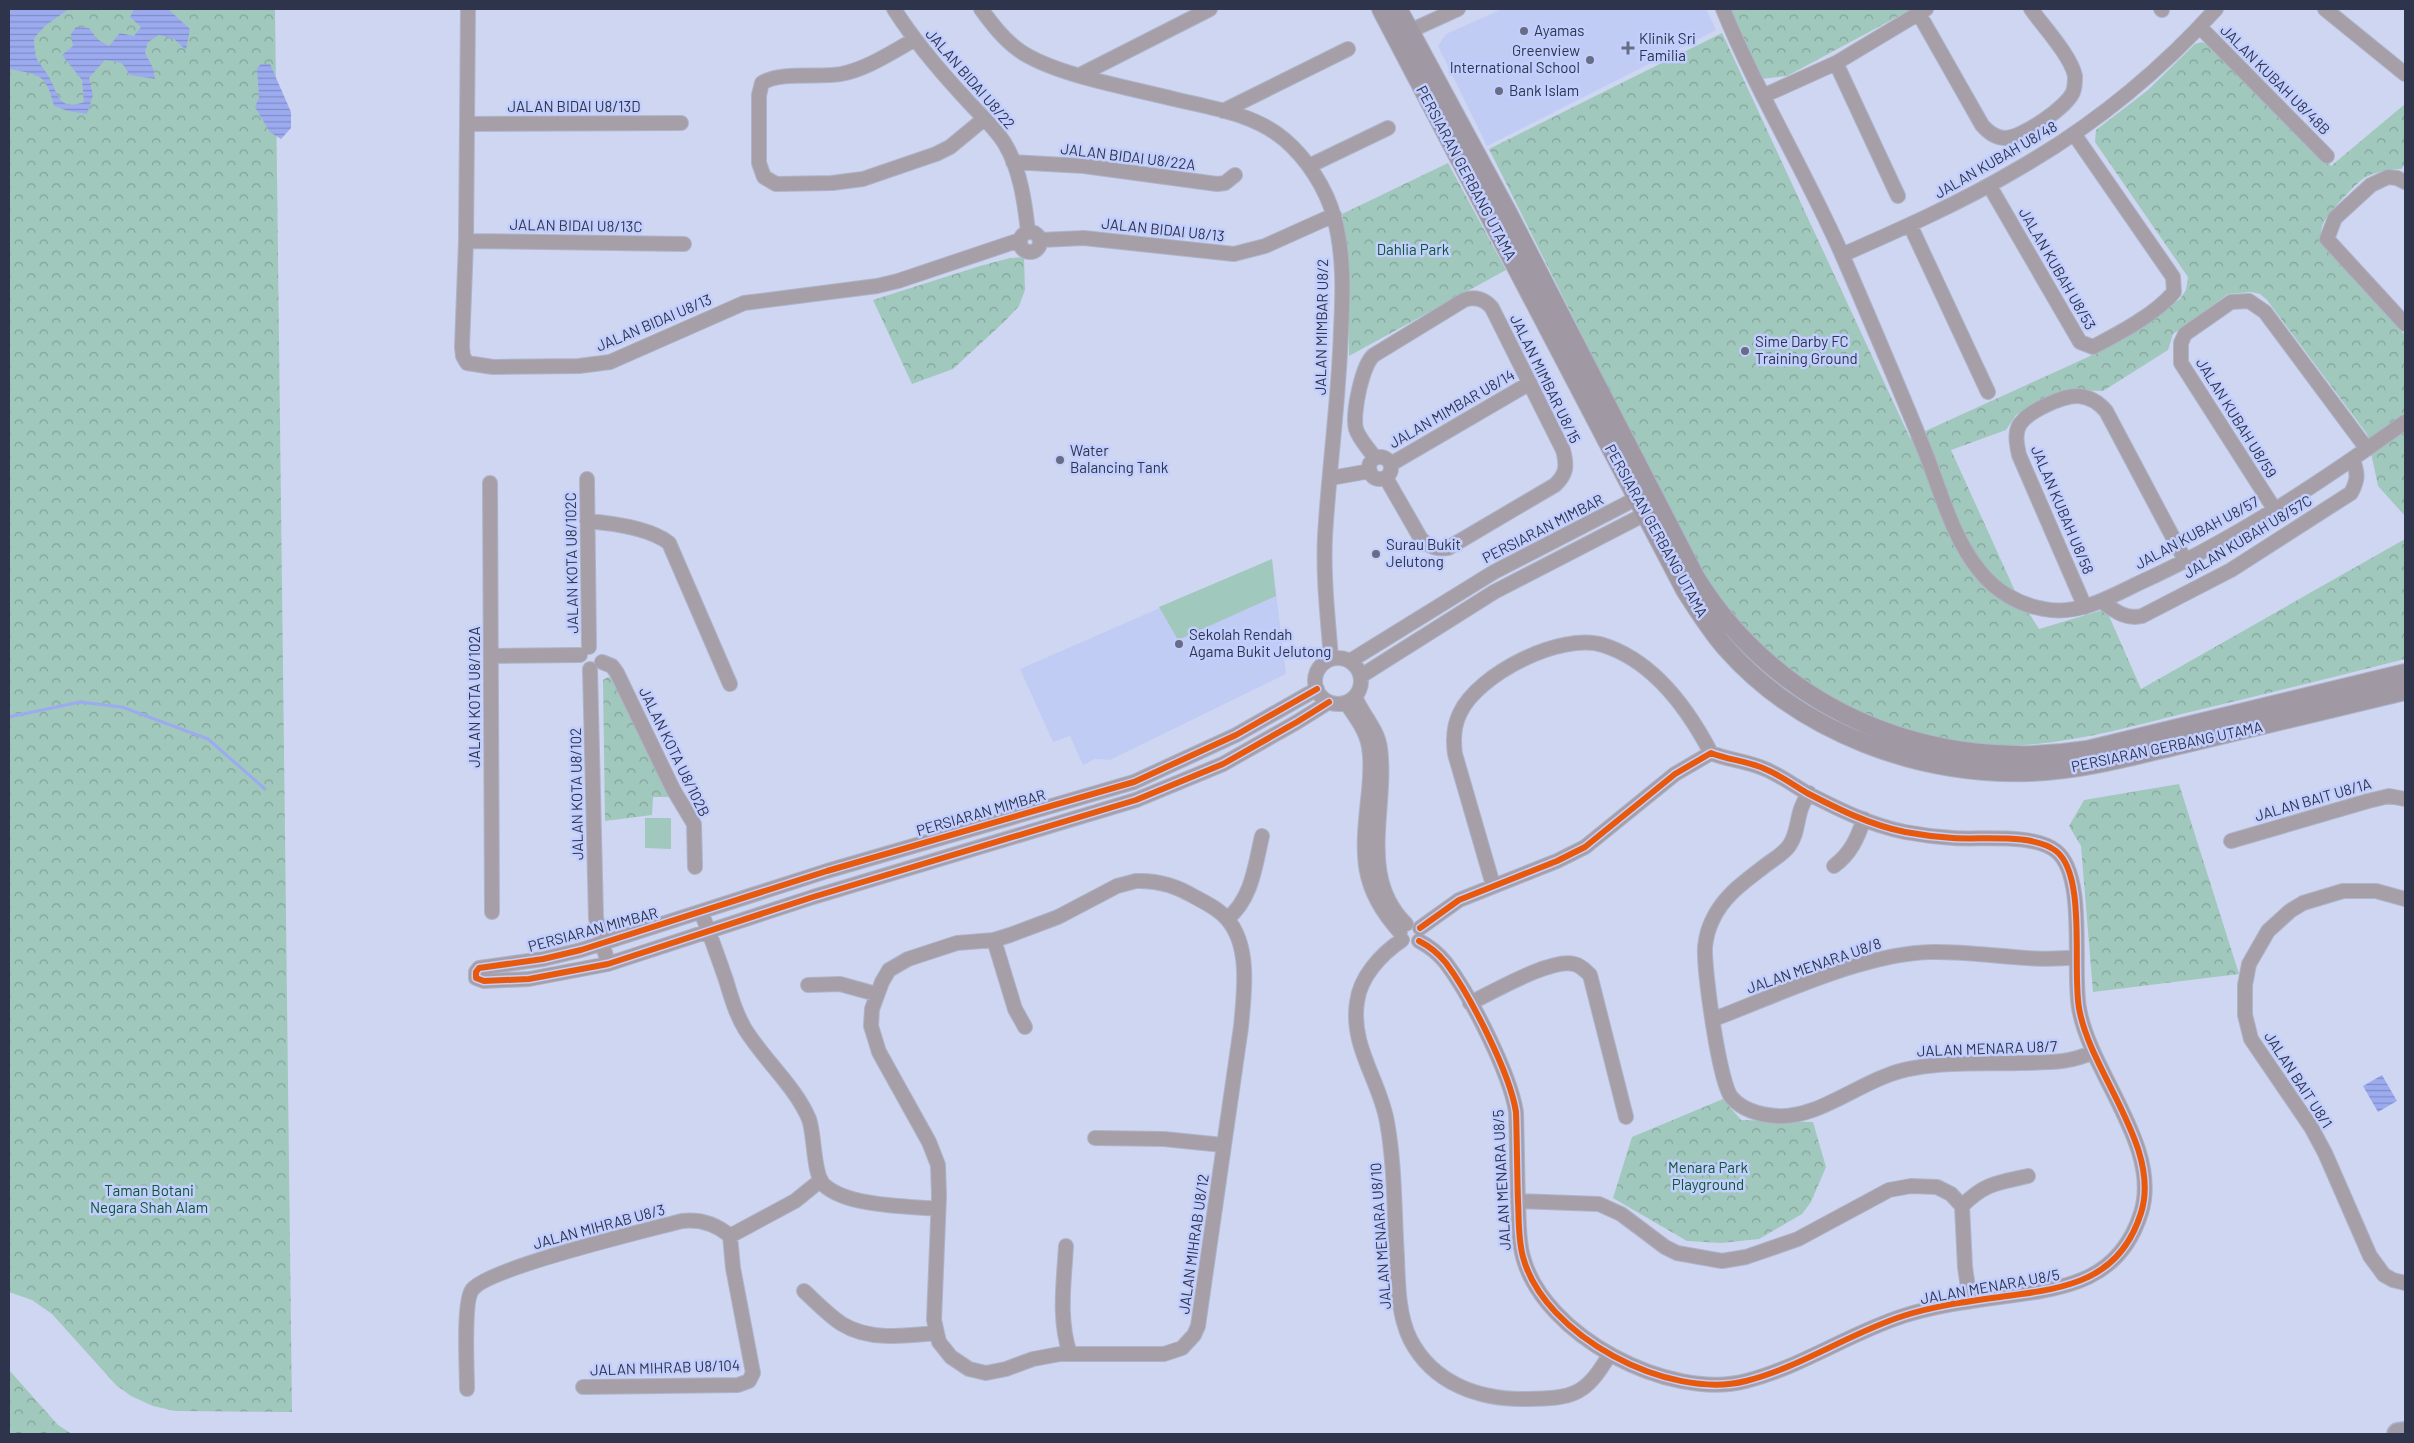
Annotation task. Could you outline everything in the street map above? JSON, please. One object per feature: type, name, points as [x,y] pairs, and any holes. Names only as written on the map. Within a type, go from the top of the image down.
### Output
[{"type":"highway","points":[[2398,1434],[2405,1433]]},
{"type":"main road","name":"PERSIARAN GERBANG UTAMA","points":[[1381,9],[1403,34],[1648,503],[1700,613],[1726,649],[1783,698],[1826,725],[1893,754],[1914,760],[1986,772],[2032,772],[2074,768],[2113,761],[2405,691]]},
{"type":"main road","name":"PERSIARAN GERBANG UTAMA","points":[[1398,9],[1403,34]]},
{"type":"main road","name":"PERSIARAN GERBANG UTAMA","points":[[1648,503],[1714,606],[1753,650],[1781,674],[1805,693],[1843,714],[1902,737],[1949,750],[2018,755],[2044,755],[2087,750],[2405,673]]},
{"type":"street","name":"JALAN BIDAI U8/13","points":[[468,9],[463,356],[467,363],[474,366],[579,366],[610,362],[744,303],[877,286],[898,281],[1024,236]]},
{"type":"street","name":"JALAN BIDAI U8/22","points":[[894,9],[914,40],[999,135],[1013,162],[1024,202],[1024,236]]},
{"type":"street","name":"JALAN MIMBAR U8/2","points":[[982,9],[998,31],[1020,51],[1039,62],[1080,75],[1223,111],[1258,123],[1271,130],[1296,150],[1309,166],[1328,200],[1334,215],[1341,257],[1342,303],[1340,364],[1324,578],[1331,659]]},
{"type":"street","points":[[1080,75],[1210,9]]},
{"type":"street","points":[[1403,34],[1458,9]]},
{"type":"street","name":"JALAN KUBAH U8/57","points":[[1723,9],[1763,96],[1842,255],[1925,451],[1957,532],[1979,570],[1996,588],[2018,602],[2046,610],[2073,610],[2101,601],[2186,562],[2275,510],[2353,460],[2405,422]]},
{"type":"street","points":[[1763,96],[1836,63],[1923,11],[1982,125],[1996,137],[2005,138],[2024,133],[2061,106],[2073,92],[2075,84],[2071,65],[2031,9]]},
{"type":"street","name":"JALAN KUBAH U8/48","points":[[1842,255],[1910,225],[1989,185],[2074,134],[2150,74],[2200,27],[2216,9]]},
{"type":"street","points":[[2325,9],[2405,74]]},
{"type":"street","name":"JALAN KUBAH U8/48B","points":[[2200,27],[2327,156]]},
{"type":"street","points":[[914,40],[867,66],[853,71],[831,75],[774,77],[762,83],[759,96],[759,163],[764,177],[776,184],[832,183],[863,179],[936,154],[950,147],[984,119]]},
{"type":"street","points":[[1223,111],[1348,49]]},
{"type":"street","points":[[1836,63],[1898,196]]},
{"type":"street","name":"JALAN BIDAI U8/13D","points":[[467,124],[681,124]]},
{"type":"street","points":[[1309,166],[1388,128]]},
{"type":"street","name":"JALAN KUBAH U8/53","points":[[1989,185],[2080,342],[2092,347],[2107,340],[2166,302],[2174,292],[2173,277],[2074,134]]},
{"type":"street","name":"JALAN BIDAI U8/22A","points":[[1013,162],[1084,166],[1211,184],[1225,183],[1235,175]]},
{"type":"street","points":[[2405,182],[2397,178],[2388,178],[2371,185],[2335,218],[2327,239],[2405,324]]},
{"type":"street","name":"JALAN BIDAI U8/13","points":[[1041,240],[1084,238],[1234,254],[1265,246],[1334,215]]},
{"type":"street","points":[[1910,225],[1988,392]]},
{"type":"street","points":[[1036,233],[1041,240],[1036,250],[1028,252],[1022,248],[1024,236],[1036,233]]},
{"type":"street","name":"JALAN BIDAI U8/13C","points":[[466,241],[684,244]]},
{"type":"street","name":"JALAN MIMBAR U8/15","points":[[1372,464],[1355,425],[1362,376],[1367,362],[1374,355],[1464,300],[1480,299],[1489,304],[1530,383],[1566,459],[1565,474],[1555,485],[1448,548],[1441,549],[1427,545],[1421,540],[1386,478]]},
{"type":"street","name":"JALAN KUBAH U8/59","points":[[2275,510],[2181,363],[2181,343],[2185,334],[2232,302],[2249,301],[2265,312],[2367,449]]},
{"type":"street","name":"JALAN MIMBAR U8/14","points":[[1391,464],[1530,383]]},
{"type":"street","name":"JALAN KUBAH U8/58","points":[[2084,607],[2018,455],[2016,434],[2020,424],[2036,410],[2068,398],[2080,396],[2099,403],[2106,411],[2186,562]]},
{"type":"street","points":[[1331,478],[1372,464],[1382,457],[1391,464],[1390,473],[1386,478],[1375,478],[1372,464]]},
{"type":"street","name":"JALAN KUBAH U8/57C","points":[[2101,601],[2118,613],[2133,618],[2142,616],[2231,570],[2351,493],[2357,482],[2358,474],[2353,460]]},
{"type":"street","name":"JALAN KOTA U8/102C","points":[[585,651],[587,479]]},
{"type":"street","name":"JALAN KOTA U8/102A","points":[[490,483],[492,912]]},
{"type":"street","points":[[1361,676],[1494,592],[1648,503]]},
{"type":"street","name":"PERSIARAN MIMBAR","points":[[1350,661],[1494,572],[1648,503]]},
{"type":"street","points":[[588,520],[614,523],[662,537],[669,543],[730,684]]},
{"type":"street","points":[[1350,700],[1380,746],[1378,865],[1382,890],[1402,932],[1410,944],[1459,900],[1557,861],[1586,847],[1675,774],[1711,754],[1686,711],[1666,687],[1640,664],[1615,650],[1589,642],[1574,642],[1541,651],[1502,672],[1480,688],[1460,712],[1453,739],[1455,754],[1493,885]]},
{"type":"street","points":[[491,656],[599,649],[603,655],[596,666],[582,663],[585,651]]},
{"type":"street","points":[[1338,658],[1350,661],[1355,665],[1361,676],[1359,691],[1350,700],[1329,702],[1317,689],[1316,675],[1324,663],[1331,659],[1338,658]]},
{"type":"street","name":"JALAN KOTA U8/102B","points":[[596,666],[612,666],[617,673],[674,789],[694,824],[695,867]]},
{"type":"street","name":"JALAN KOTA U8/102","points":[[596,666],[596,918],[608,964]]},
{"type":"street","name":"PERSIARAN MIMBAR","points":[[1317,689],[1236,735],[1134,782],[827,871],[602,943],[543,959],[479,968],[475,975],[478,980],[484,981],[529,978],[608,964],[813,897],[1144,797],[1223,764],[1329,702]]},
{"type":"street","name":"JALAN MENARA U8/5","points":[[1419,934],[1428,946],[1446,963],[1470,1003],[1513,1092],[1516,1112],[1520,1244],[1534,1284],[1565,1322],[1610,1354],[1675,1380],[1704,1385],[1733,1384],[1768,1375],[1889,1321],[1927,1308],[2054,1290],[2089,1278],[2112,1261],[2122,1249],[2137,1224],[2145,1195],[2145,1179],[2140,1153],[2085,1034],[2078,1004],[2074,894],[2070,868],[2055,850],[2026,841],[1952,838],[1900,831],[1864,819],[1808,793],[1763,767],[1711,754]]},
{"type":"street","name":"JALAN MENARA U8/7","points":[[1808,793],[1800,808],[1790,845],[1733,890],[1724,900],[1712,921],[1705,945],[1705,959],[1722,1074],[1725,1088],[1731,1098],[1751,1110],[1775,1116],[1800,1115],[1871,1081],[1912,1068],[1940,1065],[2067,1062],[2093,1052]]},
{"type":"street","name":"JALAN BAIT U8/1A","points":[[2231,841],[2368,800],[2389,796],[2405,799]]},
{"type":"street","points":[[1834,866],[1846,856],[1854,845],[1864,819]]},
{"type":"street","points":[[1227,919],[1237,909],[1246,894],[1262,836]]},
{"type":"street","name":"JALAN MIHRAB U8/12","points":[[1136,881],[1155,881],[1173,886],[1201,900],[1227,919],[1233,927],[1241,952],[1244,980],[1241,1027],[1223,1145],[1201,1314],[1198,1326],[1189,1343],[1174,1352],[1164,1354],[1070,1354],[1033,1359],[993,1372],[980,1372],[962,1365],[942,1347],[937,1333],[934,1291],[939,1177],[934,1154],[875,1042],[871,1017],[876,994],[889,970],[908,959],[957,943],[994,940],[1058,917],[1117,886],[1136,881]]},
{"type":"street","name":"JALAN BAIT U8/1","points":[[2405,899],[2376,891],[2343,891],[2303,903],[2290,911],[2268,931],[2249,964],[2245,985],[2245,1015],[2251,1039],[2311,1127],[2325,1153],[2370,1256],[2384,1275],[2405,1283]]},
{"type":"street","points":[[701,912],[739,1018],[798,1100],[809,1120],[820,1180],[835,1191],[871,1204],[938,1209]]},
{"type":"street","points":[[1402,932],[1415,924],[1419,934]]},
{"type":"street","name":"JALAN MENARA U8/10","points":[[1402,932],[1365,979],[1360,991],[1356,1015],[1362,1053],[1387,1120],[1392,1161],[1399,1297],[1403,1320],[1410,1338],[1428,1364],[1454,1384],[1477,1394],[1500,1398],[1547,1398],[1575,1394],[1591,1382],[1610,1354]]},
{"type":"street","points":[[994,940],[1015,1009],[1025,1027]]},
{"type":"street","name":"JALAN MENARA U8/8","points":[[1714,1019],[1842,970],[1899,955],[1932,952],[2033,960],[2077,957]]},
{"type":"street","points":[[1470,1003],[1547,966],[1566,963],[1575,964],[1582,968],[1590,974],[1626,1117]]},
{"type":"street","points":[[808,985],[840,984],[876,994]]},
{"type":"street","points":[[1095,1138],[1164,1138],[1223,1145]]},
{"type":"street","points":[[1962,1206],[1976,1191],[1993,1183],[2028,1176]]},
{"type":"street","points":[[730,1236],[795,1202],[820,1180]]},
{"type":"street","points":[[1518,1202],[1599,1204],[1621,1214],[1664,1246],[1677,1253],[1722,1261],[1746,1257],[1798,1239],[1889,1190],[1911,1186],[1937,1187],[1951,1194],[1962,1206],[1965,1267],[1970,1301]]},
{"type":"street","name":"JALAN MIHRAB U8/3","points":[[467,1389],[467,1307],[471,1290],[482,1281],[516,1267],[682,1221],[698,1219],[724,1231],[730,1236]]},
{"type":"street","name":"JALAN MIHRAB U8/104","points":[[583,1387],[738,1385],[749,1381],[753,1373],[733,1268],[730,1236]]},
{"type":"street","points":[[1066,1246],[1062,1312],[1065,1340],[1070,1354]]},
{"type":"street","points":[[804,1291],[841,1324],[856,1331],[887,1336],[937,1333]]},
{"type":"shaded area","points":[[1502,9],[1706,9],[1716,30],[1487,146],[1438,46],[1446,34]]},
{"type":"shaded area","name":"Sekolah Rendah Agama Bukit Jelutong","points":[[1272,559],[1286,674],[1110,760],[1095,759],[1083,765],[1070,736],[1053,742],[1020,669]]},
{"type":"green space","name":"Taman Botani Negara Shah Alam","points":[[9,9],[275,9],[292,1412],[175,1411],[153,1406],[131,1396],[116,1385],[52,1314],[32,1300],[9,1292]]},
{"type":"green space","points":[[1727,9],[1912,9],[1787,76],[1761,79]]},
{"type":"green space","points":[[1722,33],[1910,438],[2099,352],[2180,299],[2186,290],[2188,277],[2095,142],[2096,130],[2148,90],[2195,44],[2202,42],[2210,46],[2331,166],[2405,104],[2405,164],[2401,169],[2387,170],[2360,181],[2328,216],[2321,232],[2324,246],[2405,335],[2405,516],[2378,486],[2367,434],[2267,300],[2260,294],[2251,292],[2228,294],[2173,334],[2168,350],[2103,391],[2073,390],[2041,400],[2016,415],[2006,430],[1951,450],[2015,591],[2039,629],[2106,609],[2141,689],[2405,539],[2405,659],[2092,735],[2042,743],[1992,746],[1969,744],[1915,732],[1859,711],[1810,685],[1777,659],[1739,620],[1695,561],[1489,149]]},
{"type":"green space","name":"Dahlia Park","points":[[1448,163],[1506,270],[1349,356],[1349,269],[1342,214]]},
{"type":"green space","points":[[1024,257],[1025,290],[1019,306],[953,369],[912,384],[873,300],[980,266],[1010,258]]},
{"type":"green space","points":[[1272,559],[1276,596],[1178,640],[1159,607]]},
{"type":"green space","points":[[608,677],[613,678],[670,797],[653,797],[652,815],[605,821],[603,680]]},
{"type":"green space","points":[[2179,784],[2239,974],[2093,992],[2081,846],[2069,826],[2084,800]]},
{"type":"green space","points":[[645,818],[671,818],[671,849],[645,848]]},
{"type":"green space","name":"Menara Park Playground","points":[[1723,1099],[1741,1120],[1813,1122],[1826,1167],[1811,1202],[1802,1214],[1759,1239],[1721,1243],[1687,1241],[1613,1198],[1632,1137]]},
{"type":"green space","points":[[9,1370],[58,1425],[72,1434],[9,1434]]},
{"type":"water","points":[[16,9],[69,9],[46,25],[34,38],[37,60],[49,77],[57,95],[64,103],[69,105],[84,102],[82,80],[62,55],[73,46],[71,34],[76,27],[89,28],[97,39],[109,46],[120,33],[134,36],[141,27],[130,17],[134,9],[168,9],[190,29],[186,50],[174,39],[159,35],[148,42],[145,53],[153,68],[155,79],[130,75],[122,63],[105,60],[89,78],[93,95],[87,114],[68,111],[54,106],[48,87],[40,77],[9,69],[9,11]]},
{"type":"water","points":[[261,64],[270,64],[291,112],[291,128],[281,139],[270,132],[255,107],[259,97],[257,68]]},
{"type":"water","points":[[2382,1075],[2397,1101],[2378,1112],[2363,1086]]},
{"type":"waterway","points":[[9,717],[80,702],[122,707],[208,739],[265,789]]},
{"type":"cycle path","points":[[1317,689],[1236,735],[1134,782],[827,871],[581,950],[543,959],[479,968],[476,972],[476,978],[484,981],[529,979],[608,964],[813,897],[1136,800],[1223,764],[1329,702]]},
{"type":"cycle path","points":[[1419,941],[1440,956],[1456,977],[1488,1035],[1506,1077],[1516,1112],[1520,1243],[1523,1257],[1535,1286],[1556,1313],[1582,1336],[1614,1356],[1647,1371],[1682,1381],[1715,1385],[1746,1381],[1806,1359],[1883,1323],[1916,1312],[2071,1284],[2089,1277],[2105,1267],[2120,1253],[2132,1235],[2141,1213],[2145,1188],[2142,1162],[2134,1136],[2096,1058],[2079,1008],[2075,901],[2072,880],[2066,863],[2056,851],[2046,845],[2007,838],[1947,838],[1892,829],[1842,811],[1765,769],[1711,753],[1675,774],[1585,847],[1557,861],[1459,900],[1420,928]]},
{"type":"place","name":"Ayamas","points":[[1524,31]]},
{"type":"place","name":"Klinik Sri Familia","points":[[1628,48]]},
{"type":"place","name":"Greenview International School","points":[[1590,60]]},
{"type":"place","name":"Bank Islam","points":[[1499,91]]},
{"type":"place","name":"Sime Darby FC Training Ground","points":[[1745,351]]},
{"type":"place","name":"Water Balancing Tank","points":[[1060,460]]},
{"type":"place","name":"Surau Bukit Jelutong","points":[[1376,554]]},
{"type":"place","name":"Sekolah Rendah Agama Bukit Jelutong","points":[[1179,644]]}]
